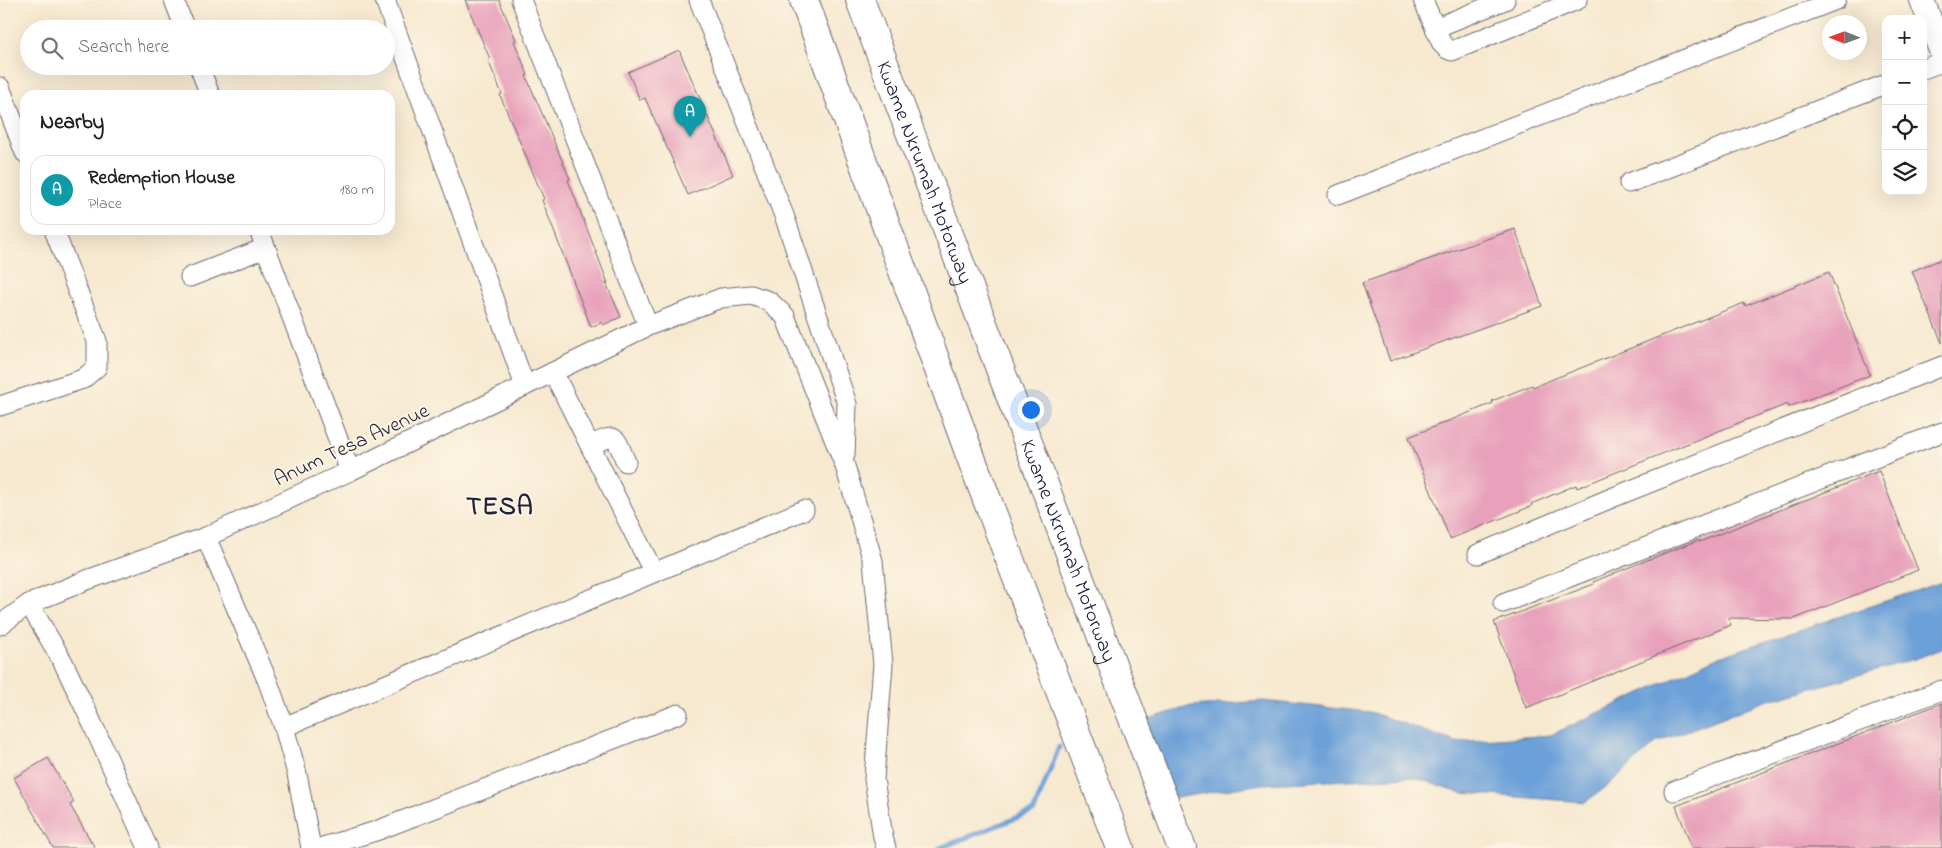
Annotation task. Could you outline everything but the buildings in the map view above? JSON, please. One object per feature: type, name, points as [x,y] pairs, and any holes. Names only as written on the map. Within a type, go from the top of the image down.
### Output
[{"type":"highway","points":[[804,0],[956,418],[1120,848]]},
{"type":"highway","name":"Kwame Nkrumah Motorway","points":[[860,0],[1182,848]]},
{"type":"main road","points":[[1922,0],[1942,53]]},
{"type":"street","points":[[174,0],[182,20]]},
{"type":"street","points":[[385,0],[392,20]]},
{"type":"street","points":[[521,0],[648,326]]},
{"type":"street","points":[[699,0],[785,218],[847,404],[845,466],[873,561],[883,664],[874,779],[886,848]]},
{"type":"street","points":[[1422,0],[1442,44],[1452,51],[1551,5],[1578,0]]},
{"type":"street","points":[[1435,28],[1505,0]]},
{"type":"street","points":[[1338,195],[1827,2]]},
{"type":"street","points":[[395,28],[524,386]]},
{"type":"street","points":[[1927,68],[1942,62]]},
{"type":"street","points":[[202,75],[208,90]]},
{"type":"street","points":[[1630,183],[1882,86]]},
{"type":"street","points":[[0,87],[20,140]]},
{"type":"street","points":[[0,406],[83,379],[97,367],[97,341],[56,235]]},
{"type":"street","points":[[261,235],[350,471]]},
{"type":"street","points":[[190,277],[265,248]]},
{"type":"street","name":"Anum Tesa Avenue","points":[[1,623],[29,604],[87,580],[206,537],[350,471],[648,326],[721,298],[751,295],[770,301],[785,316],[845,466]]},
{"type":"street","points":[[1478,554],[1942,366]]},
{"type":"street","points":[[553,372],[654,573]]},
{"type":"street","points":[[1503,603],[1942,432]]},
{"type":"street","points":[[591,446],[608,437],[612,437],[616,440],[626,462]]},
{"type":"street","points":[[284,728],[804,510]]},
{"type":"street","points":[[206,537],[268,682],[284,728],[297,774],[311,848]]},
{"type":"street","points":[[29,604],[63,662],[94,725],[148,848]]},
{"type":"street","points":[[1674,791],[1942,690]]},
{"type":"street","points":[[319,848],[376,831],[678,714]]},
{"type":"water","points":[[1942,582],[1942,649],[1915,659],[1763,702],[1657,742],[1605,788],[1585,802],[1462,793],[1413,777],[1262,784],[1175,798],[1145,720],[1191,706],[1263,701],[1370,712],[1456,742],[1551,735],[1716,658]]},
{"type":"waterway","points":[[940,848],[1034,811],[1059,747]]},
{"type":"place","name":"Redemption House","points":[[690,137]]},
{"type":"district","name":"TESA","points":[[500,505]]}]
